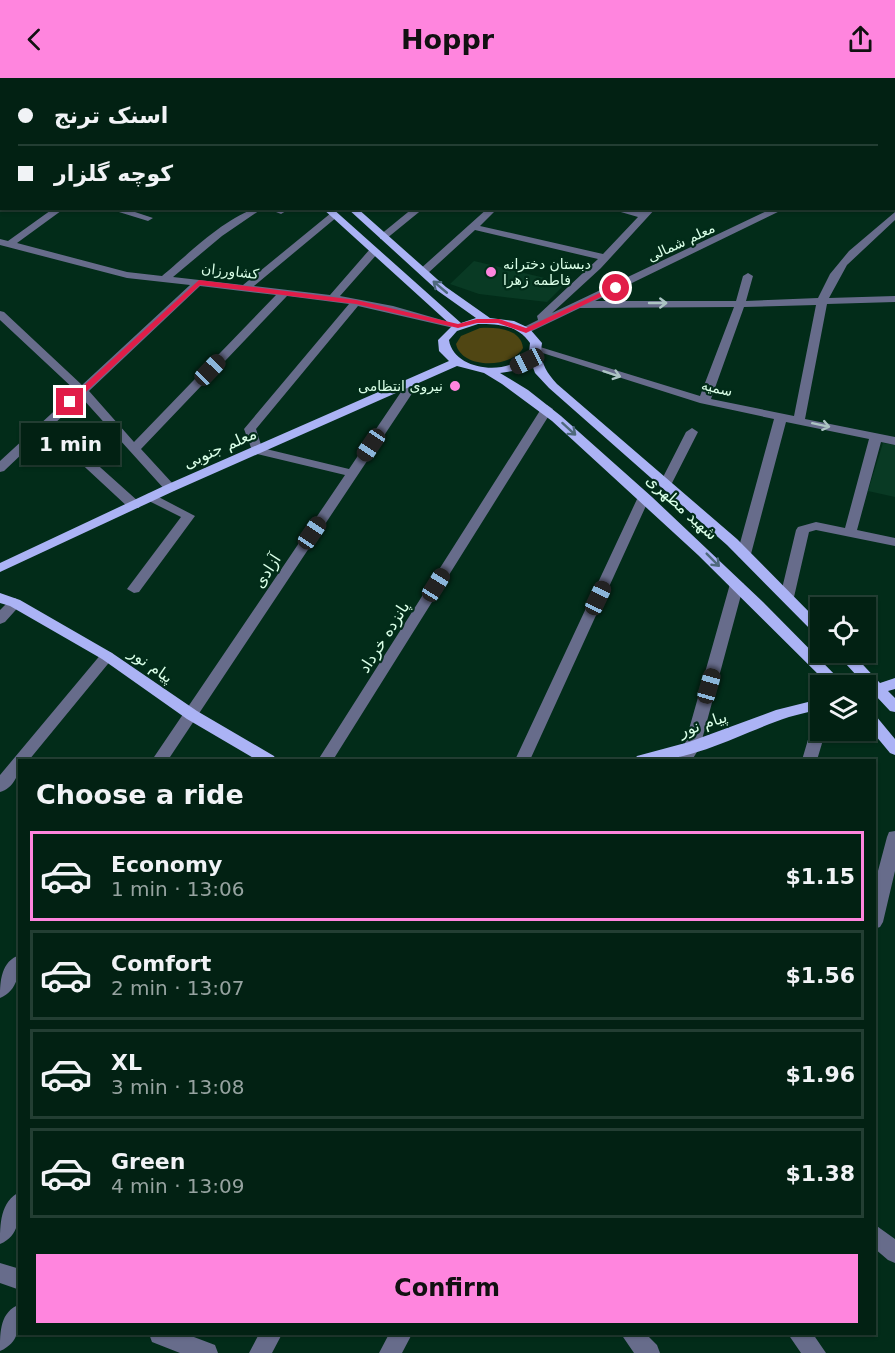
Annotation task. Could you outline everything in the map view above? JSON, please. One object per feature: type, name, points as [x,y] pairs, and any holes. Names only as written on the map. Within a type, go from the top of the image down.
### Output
[{"type":"main road","points":[[353,210],[458,301],[488,321]]},
{"type":"main road","points":[[330,212],[458,326]]},
{"type":"main road","points":[[526,330],[509,323],[488,321],[458,326],[448,332],[442,340],[442,348],[446,356],[455,363],[488,371],[516,367],[535,352]]},
{"type":"main road","name":"شهید مطهری","points":[[526,330],[533,336],[541,373],[553,386],[744,554],[810,621]]},
{"type":"main road","name":"معلم جنوبی","points":[[0,568],[150,497],[455,363]]},
{"type":"main road","name":"شهید مطهری","points":[[488,371],[508,381],[547,409],[737,584],[828,675]]},
{"type":"main road","name":"پیام نور","points":[[7,599],[107,656],[192,715],[267,759]]},
{"type":"main road","points":[[854,663],[884,689],[895,707]]},
{"type":"main road","name":"پیام نور","points":[[650,759],[689,754],[781,714],[810,707]]},
{"type":"main road","name":"پیام نور","points":[[775,718],[785,719],[810,713]]},
{"type":"main road","points":[[876,726],[895,749]]},
{"type":"street","points":[[5,243],[58,210]]},
{"type":"street","points":[[117,210],[147,218]]},
{"type":"street","points":[[163,280],[219,234],[256,210]]},
{"type":"street","points":[[383,237],[417,210]]},
{"type":"street","points":[[423,272],[492,210]]},
{"type":"street","points":[[630,210],[649,212]]},
{"type":"street","name":"معلم شمالی","points":[[526,330],[778,210]]},
{"type":"street","points":[[245,288],[330,212]]},
{"type":"street","points":[[526,330],[606,257],[649,212]]},
{"type":"street","points":[[799,421],[822,301],[832,277],[854,249],[895,215]]},
{"type":"street","points":[[473,227],[606,257]]},
{"type":"street","name":"کشاورزان","points":[[5,243],[128,275],[333,298],[458,326]]},
{"type":"street","points":[[333,298],[374,250]]},
{"type":"street","points":[[704,401],[748,276]]},
{"type":"street","points":[[0,468],[199,282]]},
{"type":"street","points":[[135,448],[285,292]]},
{"type":"street","points":[[579,305],[740,304],[895,299]]},
{"type":"street","points":[[351,473],[257,450],[250,429],[356,302]]},
{"type":"street","points":[[0,314],[82,391],[170,488]]},
{"type":"street","name":"سمیه","points":[[535,352],[704,401],[895,441]]},
{"type":"street","name":"آزادی","points":[[161,759],[407,392],[402,386]]},
{"type":"street","name":"پانزده خرداد","points":[[326,759],[547,409]]},
{"type":"street","points":[[744,554],[781,417]]},
{"type":"street","points":[[46,425],[134,505]]},
{"type":"street","points":[[665,485],[692,432]]},
{"type":"street","points":[[850,532],[876,437]]},
{"type":"street","points":[[134,589],[189,516],[150,497]]},
{"type":"street","points":[[522,759],[645,497]]},
{"type":"street","points":[[787,597],[803,530],[816,526],[895,542]]},
{"type":"street","points":[[689,754],[737,584]]},
{"type":"street","points":[[0,619],[7,599]]},
{"type":"street","points":[[22,759],[107,656]]},
{"type":"street","points":[[809,759],[815,741]]},
{"type":"street","points":[[0,786],[18,764]]},
{"type":"street","points":[[876,914],[895,837]]},
{"type":"street","points":[[0,990],[18,965]]},
{"type":"street","points":[[0,1234],[18,1205]]},
{"type":"street","points":[[876,1236],[895,1253]]},
{"type":"street","points":[[0,1273],[18,1279]]},
{"type":"street","points":[[0,1340],[18,1317]]},
{"type":"street","points":[[162,1335],[205,1353]]},
{"type":"street","points":[[260,1353],[270,1335]]},
{"type":"street","points":[[390,1353],[400,1335]]},
{"type":"street","points":[[633,1335],[649,1353]]},
{"type":"street","points":[[800,1335],[816,1353]]},
{"type":"shaded area","name":"دبستان دخترانه فاطمه زهرا","points":[[474,261],[566,283],[547,302],[479,294],[450,284]]},
{"type":"shaded area","points":[[480,328],[506,330],[518,336],[523,348],[517,355],[499,362],[477,362],[467,358],[456,344],[461,336]]},
{"type":"shaded area","points":[[883,443],[895,445],[895,497],[868,491]]},
{"type":"place","name":"دبستان دخترانه فاطمه زهرا","points":[[491,272]]},
{"type":"place","name":"نیروی انتظامی","points":[[455,386]]},
{"type":"route","points":[[70,402],[199,282],[356,302],[458,326],[477,321],[499,321],[526,330],[616,288]]}]
